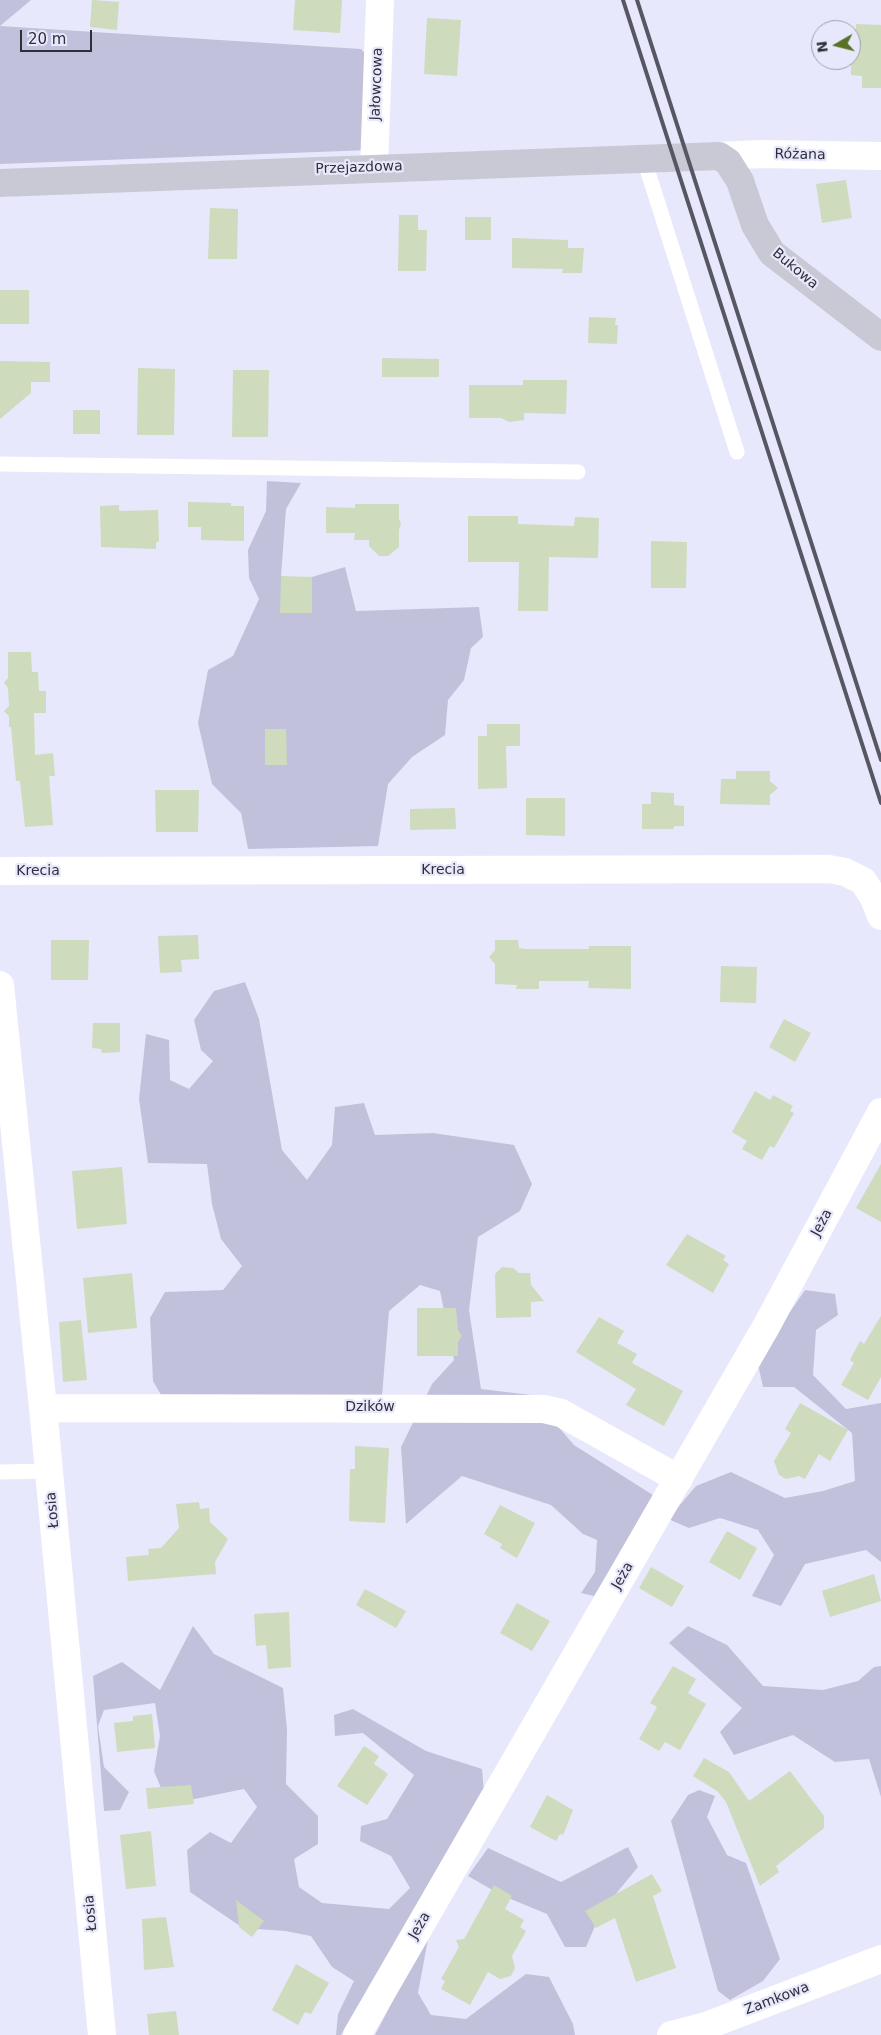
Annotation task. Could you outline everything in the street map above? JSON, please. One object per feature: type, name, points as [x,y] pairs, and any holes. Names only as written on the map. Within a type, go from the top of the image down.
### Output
[{"type":"street","name":"Jałowcowa","points":[[374,168],[380,0]]},
{"type":"street","name":"Różana","points":[[719,156],[760,154],[881,156]]},
{"type":"street","name":"Przejazdowa","points":[[0,183],[719,156]]},
{"type":"street","name":"Bukowa","points":[[719,156],[728,162],[740,181],[755,225],[772,253],[881,336]]},
{"type":"street","name":"Krecia","points":[[0,871],[829,869],[857,878],[868,887],[878,907]]},
{"type":"street","name":"Łosia","points":[[0,985],[43,1408],[102,2035]]},
{"type":"street","name":"Jeża","points":[[357,2035],[767,1325],[881,1112]]},
{"type":"street","name":"Dzików","points":[[43,1408],[544,1409],[560,1413],[679,1479]]},
{"type":"street","name":"Zamkowa","points":[[672,2035],[706,2026],[881,1959]]},
{"type":"lane","points":[[647,158],[648,172],[737,452]]},
{"type":"lane","points":[[0,464],[578,472]]},
{"type":"lane","points":[[0,1472],[49,1471]]},
{"type":"shaded area","points":[[0,0],[31,0],[0,26]]},
{"type":"shaded area","points":[[0,26],[361,49],[370,59],[370,150],[0,164]]},
{"type":"shaded area","points":[[267,481],[301,483],[286,509],[281,576],[284,600],[311,613],[312,577],[345,567],[356,611],[479,607],[483,637],[471,648],[464,680],[448,700],[445,735],[412,757],[388,784],[378,846],[248,849],[241,813],[212,784],[198,723],[208,670],[233,656],[259,599],[249,578],[248,550],[266,511]]},
{"type":"shaded area","points":[[245,982],[259,1019],[282,1150],[307,1180],[332,1145],[335,1107],[364,1103],[375,1135],[433,1133],[514,1145],[532,1184],[520,1211],[478,1237],[469,1310],[481,1389],[531,1395],[574,1445],[656,1497],[594,1596],[581,1593],[595,1572],[597,1540],[583,1534],[551,1505],[462,1476],[406,1524],[401,1447],[432,1384],[454,1360],[440,1291],[420,1285],[389,1311],[382,1396],[164,1400],[153,1381],[150,1318],[165,1292],[223,1290],[242,1266],[221,1239],[212,1204],[207,1164],[148,1163],[139,1099],[146,1034],[169,1040],[170,1080],[189,1089],[213,1061],[201,1050],[194,1020],[214,991]]},
{"type":"shaded area","points":[[805,1290],[835,1294],[838,1315],[816,1330],[813,1375],[846,1409],[881,1403],[881,1562],[866,1550],[805,1564],[781,1606],[752,1596],[774,1555],[758,1530],[720,1518],[689,1528],[668,1519],[696,1486],[731,1472],[785,1498],[823,1491],[855,1481],[852,1433],[794,1387],[763,1387],[757,1360]]},
{"type":"shaded area","points":[[193,1626],[214,1654],[283,1688],[287,1729],[286,1784],[318,1816],[318,1844],[294,1859],[299,1887],[322,1903],[389,1909],[410,1888],[391,1856],[360,1841],[361,1826],[387,1819],[414,1775],[363,1733],[335,1736],[334,1715],[353,1709],[426,1751],[482,1769],[484,1793],[341,2035],[336,2035],[338,2014],[354,1981],[332,1967],[311,1936],[285,1931],[243,1928],[190,1892],[187,1850],[210,1832],[231,1843],[257,1807],[244,1789],[170,1804],[165,1798],[154,1771],[160,1736],[155,1703],[104,1710],[98,1726],[104,1767],[129,1792],[120,1810],[104,1811],[93,1676],[122,1662],[160,1690]]},
{"type":"shaded area","points":[[688,1626],[727,1645],[763,1686],[823,1690],[858,1681],[874,1667],[881,1666],[881,1797],[869,1759],[835,1762],[793,1735],[734,1755],[720,1732],[742,1708],[669,1643]]},
{"type":"shaded area","points":[[699,1790],[715,1796],[707,1817],[727,1855],[746,1863],[780,1959],[763,1981],[730,2000],[718,1991],[671,1821],[688,1795]]},
{"type":"shaded area","points":[[628,1847],[638,1867],[601,1912],[586,1947],[565,1947],[547,1914],[501,1895],[468,1876],[488,1848],[561,1882]]},
{"type":"shaded area","points":[[438,1914],[428,1939],[418,1993],[431,2015],[466,2019],[526,1974],[549,1977],[573,2024],[575,2035],[375,2035]]},
{"type":"building","points":[[92,0],[119,2],[117,30],[90,27]]},
{"type":"building","points":[[295,0],[342,0],[340,33],[293,30]]},
{"type":"building","points":[[427,18],[461,20],[457,76],[424,74]]},
{"type":"building","points":[[861,24],[881,25],[881,88],[862,88],[862,76],[851,75],[851,70],[861,70]]},
{"type":"building","points":[[846,180],[852,218],[822,223],[816,184]]},
{"type":"building","points":[[210,208],[238,209],[237,259],[208,259]]},
{"type":"building","points":[[399,215],[418,215],[418,230],[427,230],[426,271],[398,271]]},
{"type":"building","points":[[465,217],[491,217],[491,240],[465,240]]},
{"type":"building","points":[[512,238],[568,240],[568,248],[584,248],[582,273],[562,273],[563,269],[512,268]]},
{"type":"building","points":[[0,290],[29,290],[29,324],[0,324]]},
{"type":"building","points":[[589,317],[616,318],[615,325],[618,325],[617,344],[588,343]]},
{"type":"building","points":[[382,358],[439,359],[439,377],[382,377]]},
{"type":"building","points":[[0,361],[50,362],[50,382],[31,382],[31,393],[0,419]]},
{"type":"building","points":[[138,368],[175,369],[174,435],[137,435]]},
{"type":"building","points":[[233,370],[269,370],[268,437],[232,437]]},
{"type":"building","points":[[523,380],[567,380],[566,414],[524,413],[524,420],[509,422],[501,418],[469,418],[469,385],[523,385]]},
{"type":"building","points":[[73,410],[100,410],[100,434],[73,434]]},
{"type":"building","points":[[188,502],[231,503],[231,506],[244,506],[244,541],[201,540],[201,527],[188,527]]},
{"type":"building","points":[[355,504],[399,504],[401,524],[399,547],[388,556],[379,556],[369,546],[369,540],[354,540],[355,533],[326,533],[326,507],[355,508]]},
{"type":"building","points":[[119,505],[119,511],[158,510],[159,541],[156,543],[156,549],[101,547],[100,506]]},
{"type":"building","points":[[468,516],[518,516],[518,524],[574,526],[575,517],[599,518],[598,558],[549,557],[548,611],[518,611],[519,562],[468,562]]},
{"type":"building","points":[[651,541],[687,542],[686,588],[651,588]]},
{"type":"building","points":[[281,576],[312,577],[312,613],[280,613]]},
{"type":"building","points":[[8,652],[31,652],[32,672],[38,672],[39,691],[46,691],[46,713],[34,713],[35,755],[53,753],[55,776],[49,776],[53,825],[25,827],[20,781],[16,781],[11,727],[9,727],[9,716],[4,711],[9,706],[8,688],[4,683],[8,678]]},
{"type":"building","points":[[487,724],[520,724],[520,746],[506,746],[507,788],[478,789],[478,736],[487,736]]},
{"type":"building","points":[[265,729],[286,729],[287,765],[265,765]]},
{"type":"building","points":[[736,771],[770,771],[770,781],[778,788],[770,795],[770,805],[720,804],[721,779],[736,779]]},
{"type":"building","points":[[155,790],[199,790],[198,832],[156,832]]},
{"type":"building","points":[[651,792],[674,793],[674,805],[684,806],[684,826],[675,826],[673,829],[642,829],[642,804],[651,804]]},
{"type":"building","points":[[526,798],[565,798],[565,836],[526,835]]},
{"type":"building","points":[[455,808],[456,829],[410,830],[410,809]]},
{"type":"building","points":[[198,935],[199,959],[181,960],[182,972],[160,973],[158,936]]},
{"type":"building","points":[[51,940],[89,940],[88,980],[51,980]]},
{"type":"building","points":[[495,940],[518,940],[519,948],[527,949],[589,949],[589,946],[631,946],[631,989],[588,988],[589,981],[539,981],[539,989],[516,989],[517,985],[495,984],[495,964],[489,957],[495,950]]},
{"type":"building","points":[[721,966],[757,967],[756,1003],[720,1002]]},
{"type":"building","points":[[784,1019],[811,1033],[795,1062],[769,1047]]},
{"type":"building","points":[[93,1023],[120,1023],[120,1052],[102,1053],[101,1049],[92,1048]]},
{"type":"building","points":[[755,1091],[770,1100],[773,1095],[793,1106],[790,1111],[794,1113],[774,1148],[770,1146],[762,1160],[742,1149],[747,1141],[732,1132]]},
{"type":"building","points":[[881,1164],[881,1222],[856,1208]]},
{"type":"building","points":[[122,1167],[127,1224],[77,1229],[72,1171]]},
{"type":"building","points":[[687,1234],[726,1256],[723,1260],[729,1264],[713,1293],[666,1265]]},
{"type":"building","points":[[502,1267],[513,1268],[519,1273],[530,1273],[531,1285],[544,1301],[531,1302],[531,1317],[496,1318],[495,1274]]},
{"type":"building","points":[[132,1273],[137,1328],[88,1333],[83,1278]]},
{"type":"building","points":[[417,1308],[456,1308],[458,1330],[462,1336],[458,1342],[458,1356],[417,1356]]},
{"type":"building","points":[[881,1316],[881,1377],[868,1400],[841,1385],[854,1363],[850,1360],[860,1341],[864,1344]]},
{"type":"building","points":[[599,1317],[624,1331],[617,1343],[637,1354],[632,1363],[683,1391],[664,1426],[626,1405],[636,1389],[576,1352]]},
{"type":"building","points":[[81,1320],[87,1380],[63,1382],[59,1322]]},
{"type":"building","points":[[800,1403],[848,1430],[830,1461],[819,1454],[805,1479],[799,1476],[786,1479],[779,1475],[774,1461],[791,1433],[785,1429]]},
{"type":"building","points":[[355,1446],[389,1448],[385,1523],[349,1521],[350,1469],[355,1469]]},
{"type":"building","points":[[199,1502],[200,1509],[209,1508],[210,1522],[228,1539],[215,1562],[216,1574],[128,1581],[126,1557],[149,1555],[148,1549],[161,1548],[179,1528],[176,1504]]},
{"type":"building","points":[[500,1505],[535,1523],[517,1558],[500,1548],[502,1544],[484,1534]]},
{"type":"building","points":[[727,1531],[757,1548],[740,1580],[709,1562]]},
{"type":"building","points":[[651,1567],[684,1586],[672,1607],[639,1588]]},
{"type":"building","points":[[874,1574],[881,1601],[830,1617],[822,1591]]},
{"type":"building","points":[[365,1589],[406,1611],[396,1628],[356,1605]]},
{"type":"building","points":[[517,1603],[550,1621],[532,1651],[500,1633]]},
{"type":"building","points":[[289,1612],[291,1667],[268,1669],[266,1645],[256,1646],[254,1614]]},
{"type":"building","points":[[673,1666],[696,1679],[688,1693],[706,1704],[680,1750],[665,1742],[659,1751],[639,1739],[657,1707],[650,1703]]},
{"type":"building","points":[[152,1714],[155,1748],[117,1752],[114,1723],[133,1721],[133,1716]]},
{"type":"building","points":[[364,1746],[379,1756],[374,1764],[388,1774],[367,1805],[337,1786]]},
{"type":"building","points":[[704,1758],[729,1772],[749,1801],[790,1771],[824,1816],[824,1828],[776,1866],[779,1872],[760,1886],[726,1802],[717,1791],[693,1776]]},
{"type":"building","points":[[191,1785],[194,1804],[148,1809],[146,1788]]},
{"type":"building","points":[[547,1795],[573,1810],[563,1835],[560,1834],[556,1841],[530,1827]]},
{"type":"building","points":[[151,1831],[156,1886],[126,1889],[120,1835]]},
{"type":"building","points":[[652,1874],[662,1891],[653,1896],[676,1968],[636,1982],[615,1918],[596,1928],[585,1911]]},
{"type":"building","points":[[494,1885],[512,1896],[505,1909],[524,1920],[520,1927],[526,1931],[512,1956],[515,1968],[511,1976],[500,1979],[488,1972],[470,2005],[441,1989],[445,1981],[441,1979],[459,1947],[456,1940],[464,1939]]},
{"type":"building","points":[[236,1900],[264,1921],[252,1937],[239,1927]]},
{"type":"building","points":[[166,1917],[174,1967],[144,1970],[142,1919]]},
{"type":"building","points":[[296,1964],[329,1983],[311,2014],[305,2012],[298,2025],[272,2010]]},
{"type":"building","points":[[176,2011],[179,2035],[149,2035],[147,2014]]},
{"type":"railway","points":[[623,0],[881,803]]},
{"type":"railway","points":[[637,0],[881,760]]}]
